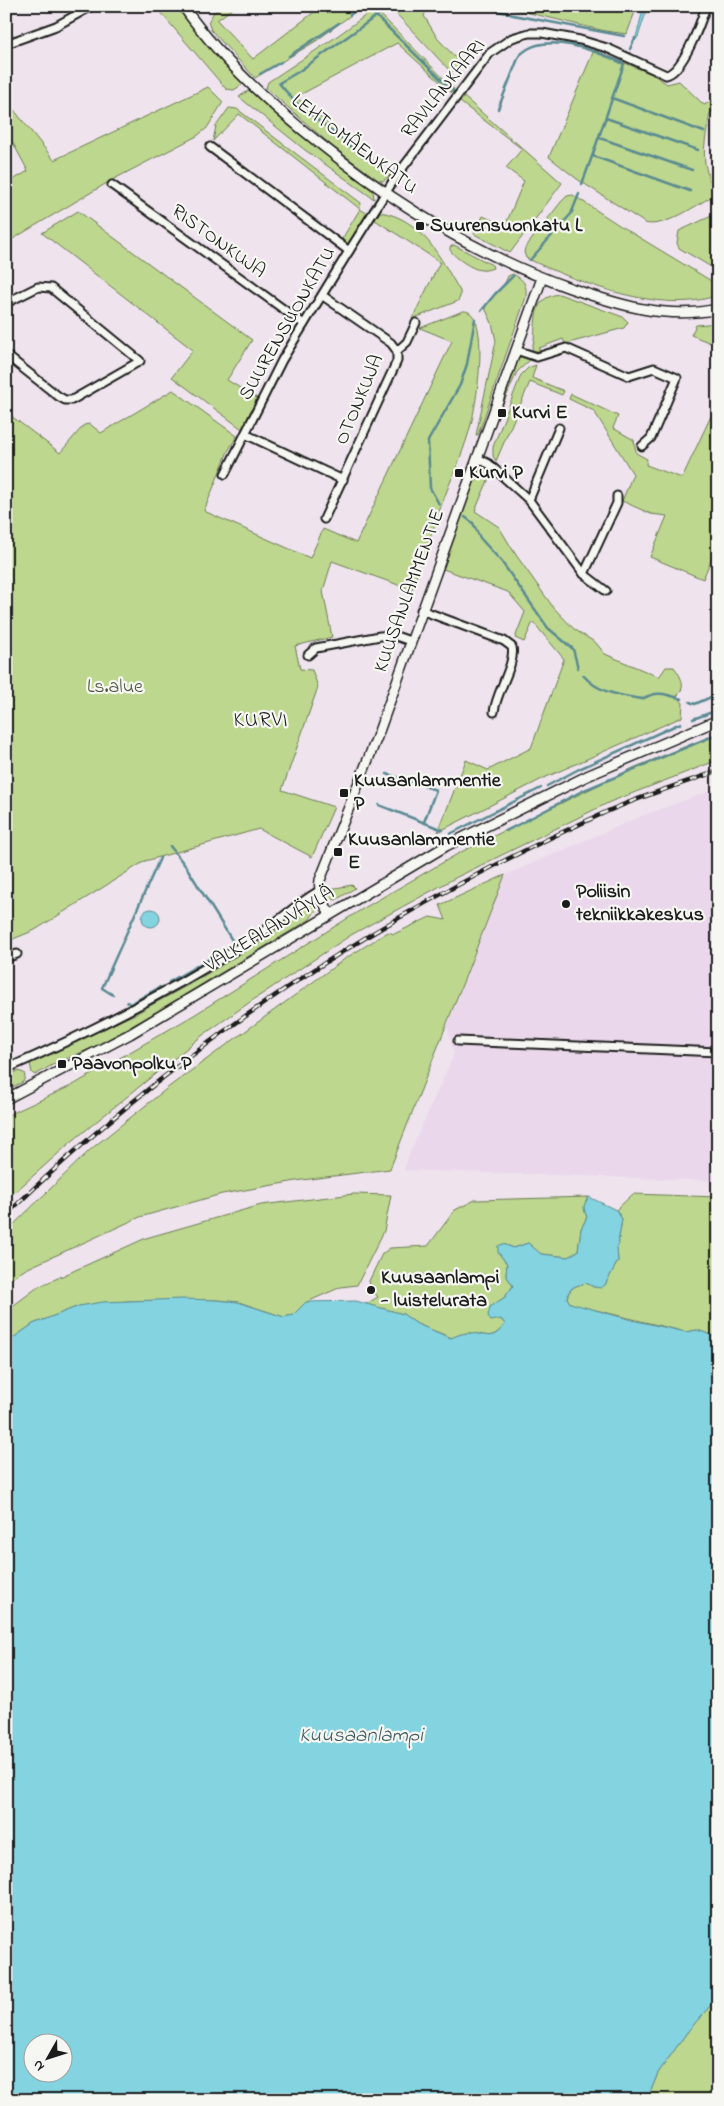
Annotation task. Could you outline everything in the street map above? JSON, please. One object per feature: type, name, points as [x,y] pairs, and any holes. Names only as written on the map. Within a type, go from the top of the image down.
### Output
[{"type":"street","points":[[6,44],[56,26],[92,6]]},
{"type":"street","name":"LEHTOMÄENKATU","points":[[183,6],[209,40],[259,93],[326,149],[385,194],[464,241],[542,278],[625,306],[650,311],[678,313],[718,309]]},
{"type":"street","name":"RAVILANKAARI","points":[[385,194],[483,60],[504,42],[530,33],[557,35],[607,48],[666,76],[674,72],[679,66],[694,37],[706,6]]},
{"type":"street","points":[[210,147],[349,251]]},
{"type":"street","name":"RISTONKUJA","points":[[112,185],[304,324]]},
{"type":"street","name":"SUURENSUONKATU","points":[[225,474],[282,360],[385,194]]},
{"type":"street","name":"KUUSANLAMMENTIE","points":[[318,891],[320,880],[377,737],[421,610],[542,278]]},
{"type":"street","points":[[6,304],[38,287],[51,288],[140,361],[72,400],[65,400],[6,355]]},
{"type":"street","name":"OTONKUJA","points":[[323,296],[391,343],[398,351],[397,361],[324,519]]},
{"type":"street","points":[[398,351],[407,342],[416,323]]},
{"type":"street","points":[[516,350],[537,357],[566,348],[629,376],[654,368],[677,378],[651,438],[642,446]]},
{"type":"street","points":[[529,500],[559,428]]},
{"type":"street","points":[[245,434],[343,480]]},
{"type":"street","points":[[477,458],[489,464],[529,500],[584,574],[606,591]]},
{"type":"street","points":[[584,574],[617,503],[617,496]]},
{"type":"street","points":[[421,610],[504,641],[512,647],[513,657],[495,700],[494,712]]},
{"type":"street","points":[[308,655],[316,648],[380,636],[393,635],[410,641]]},
{"type":"street","name":"VALKEALANVÄYLÄ","points":[[6,1099],[130,1034],[446,846],[512,811],[602,769],[718,720]]},
{"type":"street","points":[[6,1069],[145,1003],[253,939],[318,891],[330,914]]},
{"type":"street","points":[[6,958],[17,954]]},
{"type":"street","points":[[458,1041],[718,1052]]},
{"type":"shaded area","points":[[718,788],[718,1181],[404,1170],[410,1152],[454,1054],[447,1027],[505,875],[644,815]]},
{"type":"green space","points":[[155,6],[168,6],[170,8],[175,6],[243,84],[234,90],[226,89]]},
{"type":"green space","points":[[223,6],[236,6],[217,20],[253,59],[322,6],[363,6],[316,41],[255,78],[211,30],[208,22],[214,12]]},
{"type":"green space","points":[[389,6],[428,6],[424,16],[438,39],[457,59],[457,69],[451,72]]},
{"type":"green space","points":[[500,6],[637,6],[627,34],[605,31]]},
{"type":"green space","points":[[373,10],[376,10],[454,89],[452,93],[397,43],[296,97],[391,175],[383,181],[378,180],[332,146],[266,88],[268,82]]},
{"type":"green space","points":[[594,50],[654,75],[667,84],[679,81],[704,105],[718,98],[718,108],[710,113],[704,154],[707,172],[716,194],[671,219],[653,224],[645,223],[577,179],[549,157]]},
{"type":"green space","points":[[208,87],[223,102],[207,128],[197,136],[112,180],[6,243],[6,184],[28,171],[6,130],[6,100],[54,160]]},
{"type":"green space","points":[[249,90],[308,141],[373,191],[374,199],[305,150],[239,97]]},
{"type":"green space","points":[[464,97],[562,183],[510,253],[474,234],[483,216],[505,226],[524,181],[506,168],[522,149],[460,102]]},
{"type":"green space","points":[[229,108],[237,109],[361,203],[360,209],[239,114],[213,141],[216,126]]},
{"type":"green space","points":[[573,195],[718,285],[718,295],[696,300],[646,299],[594,286],[526,258],[525,248],[561,202],[567,196]]},
{"type":"green space","points":[[360,209],[368,214],[348,244],[342,239]]},
{"type":"green space","points":[[78,211],[252,340],[227,380],[257,398],[242,429],[172,377],[193,350],[42,233]]},
{"type":"green space","points":[[380,212],[395,216],[408,223],[429,242],[460,291],[458,301],[412,319],[440,262],[375,220]]},
{"type":"green space","points":[[718,213],[718,271],[679,248],[677,243],[679,231]]},
{"type":"green space","points":[[454,245],[492,265],[493,268],[483,270],[469,266],[450,250],[450,247]]},
{"type":"green space","points":[[513,274],[524,283],[526,297],[478,435],[476,435],[496,341],[492,323],[485,308],[508,276]]},
{"type":"green space","points":[[559,294],[623,317],[628,322],[624,328],[565,344],[563,339],[539,348],[539,351],[533,351],[538,308],[542,301]]},
{"type":"green space","name":"Ls.alue","points":[[463,311],[472,315],[477,325],[480,341],[476,399],[466,442],[422,562],[413,559],[408,570],[417,574],[412,590],[332,561],[323,591],[332,637],[295,646],[300,669],[312,670],[318,687],[282,790],[334,807],[312,857],[259,829],[145,861],[35,930],[6,942],[6,412],[60,453],[84,425],[90,424],[101,433],[173,390],[237,436],[228,451],[204,511],[310,558],[323,529],[356,543],[452,341],[420,328]]},
{"type":"green space","points":[[718,323],[718,346],[691,335],[696,325]]},
{"type":"green space","points":[[523,356],[531,359],[517,372],[503,404],[518,358]]},
{"type":"green space","points":[[536,365],[532,378],[564,391],[562,395],[530,382],[496,461],[493,456],[493,447],[521,375],[528,368]]},
{"type":"green space","points":[[571,394],[618,416],[613,428],[634,440],[636,453],[647,459],[646,465],[682,478],[718,401],[718,543],[703,579],[650,557],[667,516],[651,514],[622,501],[633,474],[594,411],[569,399]]},
{"type":"green space","points":[[485,465],[492,471],[475,511],[499,527],[516,555],[553,607],[574,629],[596,643],[605,654],[659,677],[666,667],[674,667],[682,682],[682,689],[677,696],[683,703],[682,717],[544,778],[438,832],[466,760],[488,770],[531,748],[564,659],[533,622],[524,642],[515,638],[525,612],[508,592],[443,569],[480,466]]},
{"type":"green space","points":[[718,733],[718,760],[610,802],[455,878],[351,935],[203,1035],[70,1143],[6,1200],[6,1116],[73,1085],[194,1015],[364,908],[461,852],[633,768]]},
{"type":"green space","points":[[505,875],[390,1169],[302,1180],[222,1194],[140,1217],[26,1269],[6,1282],[6,1232],[91,1149],[170,1086],[346,958],[388,932],[394,934],[430,917],[446,920],[440,905]]},
{"type":"green space","points":[[352,885],[355,888],[336,900],[328,896],[325,890],[325,887],[330,889]]},
{"type":"green space","points":[[313,901],[317,904],[317,909],[309,920],[94,1047],[54,1064],[35,1075],[32,1073],[30,1063],[135,1014],[190,984],[270,936],[303,904]]},
{"type":"green space","points":[[18,1071],[24,1073],[23,1082],[6,1090],[6,1076]]},
{"type":"green space","points":[[354,1194],[391,1195],[384,1231],[357,1285],[341,1287],[307,1302],[293,1315],[284,1317],[238,1302],[216,1300],[128,1301],[79,1306],[33,1324],[6,1343],[6,1311],[38,1287],[146,1238],[261,1205]]},
{"type":"green space","points":[[633,1194],[718,1197],[718,1337],[697,1330],[686,1332],[575,1305],[570,1303],[567,1298],[571,1289],[579,1285],[586,1283],[594,1287],[605,1285],[618,1261],[617,1249],[622,1219],[616,1210]]},
{"type":"green space","points":[[589,1197],[585,1204],[584,1209],[587,1217],[581,1229],[578,1251],[568,1257],[540,1254],[528,1243],[514,1248],[503,1244],[498,1252],[507,1264],[506,1275],[513,1286],[505,1297],[490,1307],[505,1324],[492,1335],[466,1333],[452,1338],[417,1324],[403,1314],[366,1304],[378,1297],[371,1289],[369,1281],[382,1254],[390,1248],[428,1246],[455,1210],[475,1200]]},
{"type":"green space","points":[[718,1997],[718,2100],[647,2100],[658,2073],[688,2031]]},
{"type":"water","points":[[644,6],[648,6],[635,41]]},
{"type":"water","points":[[151,909],[157,912],[160,918],[157,924],[151,927],[145,924],[142,918],[145,912]]},
{"type":"water","name":"Kuusaanlampi","points":[[589,1197],[616,1210],[622,1219],[617,1249],[618,1261],[605,1285],[601,1288],[586,1283],[571,1289],[567,1298],[570,1303],[632,1320],[686,1332],[697,1330],[718,1337],[718,1997],[688,2031],[658,2073],[647,2100],[6,2100],[6,1343],[33,1324],[79,1306],[103,1302],[182,1299],[238,1302],[284,1317],[293,1315],[306,1302],[356,1301],[403,1314],[417,1324],[451,1338],[466,1333],[488,1336],[496,1333],[505,1324],[501,1319],[491,1321],[488,1316],[490,1307],[505,1297],[513,1286],[506,1275],[507,1264],[498,1252],[498,1246],[503,1244],[514,1248],[528,1243],[541,1254],[568,1257],[578,1251],[581,1229],[587,1217],[585,1204]]},
{"type":"waterway","points":[[350,15],[359,6]]},
{"type":"waterway","points":[[483,6],[513,15],[624,36]]},
{"type":"waterway","points":[[367,159],[295,102],[279,83],[298,72],[382,12]]},
{"type":"waterway","points":[[373,13],[454,92]]},
{"type":"waterway","points":[[289,56],[339,23]]},
{"type":"waterway","points":[[630,49],[635,38]]},
{"type":"waterway","points":[[498,109],[519,56],[529,48],[542,44],[570,45],[600,53],[624,64],[582,184]]},
{"type":"waterway","points":[[260,74],[281,62]]},
{"type":"waterway","points":[[612,98],[704,132]]},
{"type":"waterway","points":[[606,118],[698,150]]},
{"type":"waterway","points":[[600,138],[692,170]]},
{"type":"waterway","points":[[593,156],[690,191]]},
{"type":"waterway","points":[[530,260],[571,214],[579,194]]},
{"type":"waterway","points":[[482,310],[513,276]]},
{"type":"waterway","points":[[439,504],[430,488],[428,441],[460,385],[467,364],[475,319]]},
{"type":"waterway","points":[[465,517],[473,523],[480,538],[501,561],[548,628],[573,649],[578,668]]},
{"type":"waterway","points":[[583,675],[595,686],[617,694],[642,699],[652,694],[662,694],[682,699]]},
{"type":"waterway","points":[[690,702],[695,704],[718,694]]},
{"type":"waterway","points":[[693,719],[718,710]]},
{"type":"waterway","points":[[547,786],[579,769],[681,723]]},
{"type":"waterway","points":[[506,831],[582,791],[718,734]]},
{"type":"waterway","points":[[387,774],[436,790],[424,822]]},
{"type":"waterway","points":[[450,834],[541,788]]},
{"type":"waterway","points":[[379,805],[443,830]]},
{"type":"waterway","points":[[170,846],[187,868],[235,945]]},
{"type":"waterway","points":[[113,995],[102,988],[160,858]]},
{"type":"waterway","points":[[169,982],[214,956]]},
{"type":"waterway","points":[[127,1002],[130,1004],[160,987]]},
{"type":"railway","points":[[6,1215],[73,1152],[214,1039],[288,987],[364,939],[442,893],[523,851],[620,806],[718,771]]},
{"type":"place","name":"Suurensuonkatu L","points":[[420,226]]},
{"type":"place","name":"Kurvi E","points":[[502,413]]},
{"type":"place","name":"Kurvi P","points":[[459,473]]},
{"type":"place","name":"Kuusanlammentie P","points":[[344,793]]},
{"type":"place","name":"Kuusanlammentie E","points":[[338,852]]},
{"type":"place","name":"Poliisin tekniikkakeskus","points":[[566,904]]},
{"type":"place","name":"Paavonpolku P","points":[[62,1064]]},
{"type":"place","name":"Kuusaanlampi - luistelurata","points":[[371,1290]]},
{"type":"district","name":"KURVI","points":[[261,721]]}]
